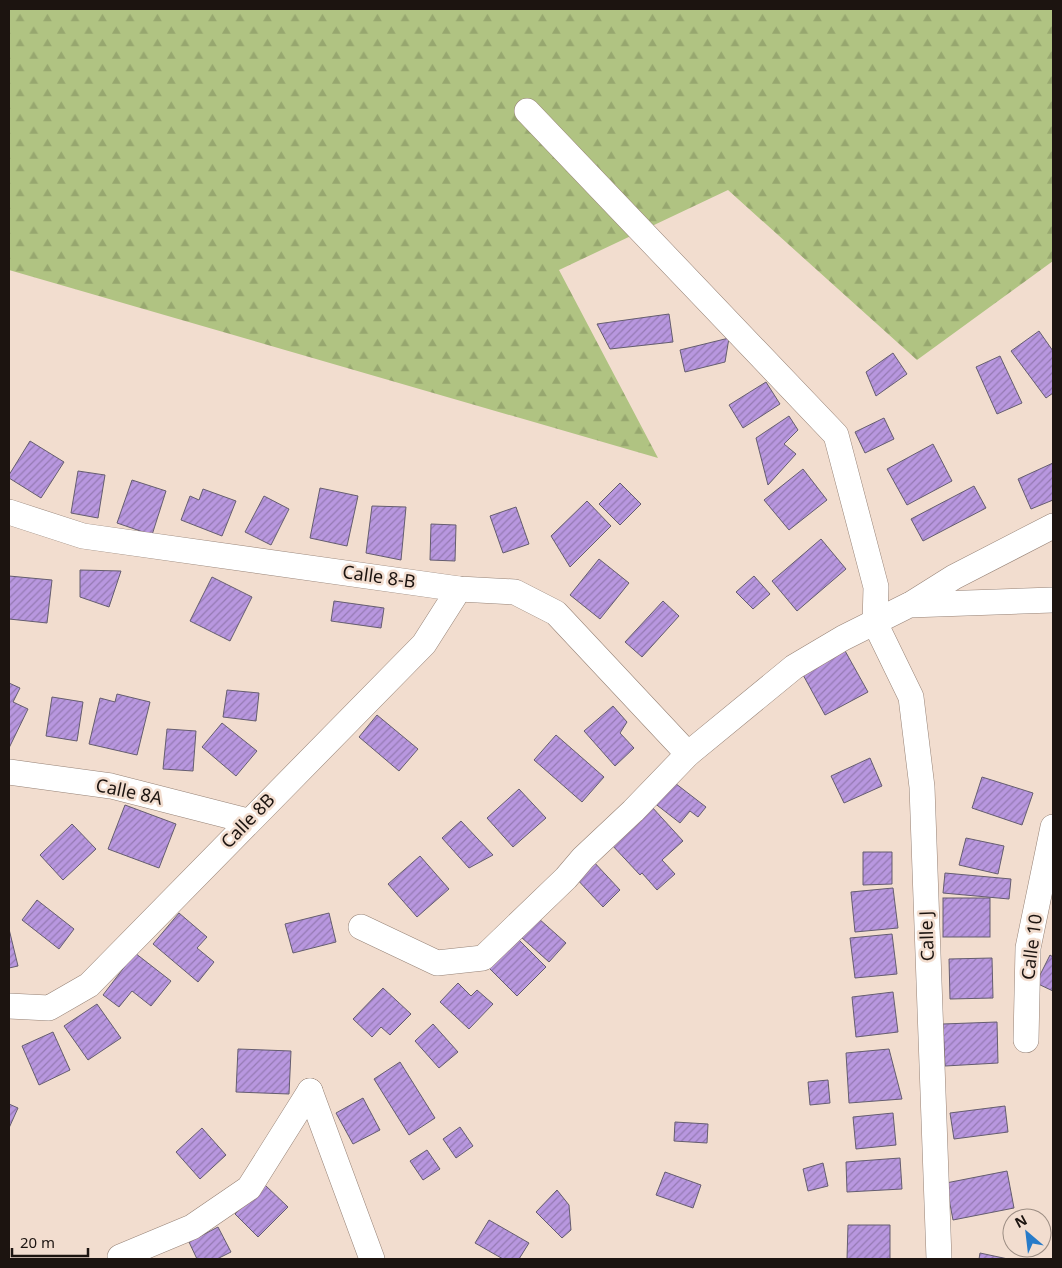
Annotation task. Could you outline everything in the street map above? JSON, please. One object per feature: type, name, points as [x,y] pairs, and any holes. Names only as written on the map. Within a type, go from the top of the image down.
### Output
[{"type":"street","points":[[527,111],[836,436],[876,586],[875,623]]},
{"type":"street","name":"Calle 8-B","points":[[9,512],[83,536],[459,589],[515,592],[556,612],[688,754]]},
{"type":"street","points":[[361,927],[437,963],[483,958],[566,878],[583,858],[633,811],[688,754],[794,667],[843,638],[909,606],[954,577],[1053,526]]},
{"type":"street","name":"Calle 8B","points":[[9,1006],[49,1008],[89,985],[248,821],[424,644],[459,589]]},
{"type":"street","points":[[909,606],[1053,600]]},
{"type":"street","name":"Calle J","points":[[875,623],[911,697],[922,787],[939,1259]]},
{"type":"street","name":"Calle 8A","points":[[9,772],[111,786],[248,821]]},
{"type":"street","name":"Calle 10","points":[[1026,1040],[1028,948],[1053,826]]},
{"type":"street","points":[[121,1258],[192,1227],[249,1188],[310,1091],[372,1259]]},
{"type":"green space","points":[[9,9],[1053,9],[1053,261],[917,360],[728,190],[559,270],[658,458],[9,270]]},
{"type":"building","points":[[669,314],[673,342],[610,349],[597,324]]},
{"type":"building","points":[[1039,331],[1053,351],[1053,393],[1046,398],[1011,351]]},
{"type":"building","points":[[729,338],[725,362],[685,372],[680,350]]},
{"type":"building","points":[[893,353],[907,374],[876,396],[866,372]]},
{"type":"building","points":[[1000,356],[1022,403],[997,414],[976,367]]},
{"type":"building","points":[[766,382],[780,404],[743,428],[729,405]]},
{"type":"building","points":[[789,416],[798,430],[784,444],[796,454],[768,485],[756,438]]},
{"type":"building","points":[[884,418],[894,439],[865,453],[855,432]]},
{"type":"building","points":[[30,441],[64,462],[41,498],[9,478]]},
{"type":"building","points":[[933,444],[952,481],[907,505],[887,469]]},
{"type":"building","points":[[1053,463],[1053,500],[1031,509],[1018,479]]},
{"type":"building","points":[[803,469],[827,500],[789,530],[764,500]]},
{"type":"building","points":[[78,471],[105,475],[98,518],[71,513]]},
{"type":"building","points":[[132,480],[166,491],[152,535],[117,523]]},
{"type":"building","points":[[620,483],[641,504],[620,525],[599,504]]},
{"type":"building","points":[[974,486],[986,508],[923,541],[911,519]]},
{"type":"building","points":[[320,488],[358,496],[347,546],[310,538]]},
{"type":"building","points":[[203,489],[236,501],[222,536],[181,520],[190,496],[199,500]]},
{"type":"building","points":[[264,496],[289,509],[271,545],[245,532]]},
{"type":"building","points":[[587,501],[611,526],[570,567],[551,536]]},
{"type":"building","points":[[372,506],[406,507],[401,560],[366,553]]},
{"type":"building","points":[[516,507],[529,544],[503,553],[490,516]]},
{"type":"building","points":[[431,524],[456,525],[455,561],[430,560]]},
{"type":"building","points":[[821,539],[846,569],[797,611],[772,581]]},
{"type":"building","points":[[599,559],[629,583],[600,619],[570,595]]},
{"type":"building","points":[[80,570],[121,571],[109,607],[80,597]]},
{"type":"building","points":[[9,576],[52,580],[47,623],[9,619]]},
{"type":"building","points":[[754,576],[770,594],[753,609],[736,592]]},
{"type":"building","points":[[212,577],[252,597],[230,641],[190,621]]},
{"type":"building","points":[[334,601],[384,608],[381,628],[331,621]]},
{"type":"building","points":[[663,601],[679,616],[642,657],[625,642]]},
{"type":"building","points":[[844,649],[868,692],[825,715],[802,673]]},
{"type":"building","points":[[9,683],[20,688],[13,702],[28,709],[9,748]]},
{"type":"building","points":[[227,690],[259,693],[256,721],[223,717]]},
{"type":"building","points":[[117,694],[150,702],[137,755],[89,744],[100,698],[115,702]]},
{"type":"building","points":[[52,697],[83,702],[77,741],[46,736]]},
{"type":"building","points":[[613,706],[627,722],[620,733],[634,748],[615,766],[584,731]]},
{"type":"building","points":[[377,715],[418,749],[399,771],[359,737]]},
{"type":"building","points":[[222,723],[257,751],[236,776],[202,747]]},
{"type":"building","points":[[167,729],[196,731],[193,771],[163,769]]},
{"type":"building","points":[[556,735],[604,777],[582,802],[534,760]]},
{"type":"building","points":[[870,758],[882,786],[844,803],[831,776]]},
{"type":"building","points":[[982,777],[1033,793],[1022,825],[972,808]]},
{"type":"building","points":[[671,780],[706,807],[698,817],[690,811],[680,823],[653,802]]},
{"type":"building","points":[[519,789],[546,818],[513,847],[487,818]]},
{"type":"building","points":[[125,805],[176,824],[159,868],[108,849]]},
{"type":"building","points":[[651,806],[683,841],[662,860],[675,874],[657,890],[611,844]]},
{"type":"building","points":[[461,821],[493,855],[469,868],[442,838]]},
{"type":"building","points":[[72,824],[96,849],[63,880],[40,855]]},
{"type":"building","points":[[966,838],[1004,846],[998,874],[959,865]]},
{"type":"building","points":[[863,852],[892,852],[892,884],[863,885]]},
{"type":"building","points":[[420,856],[449,889],[417,917],[388,884]]},
{"type":"building","points":[[592,860],[620,890],[603,907],[574,876]]},
{"type":"building","points":[[945,873],[1011,879],[1009,899],[943,893]]},
{"type":"building","points":[[893,888],[898,928],[855,932],[851,892]]},
{"type":"building","points":[[943,898],[990,898],[990,937],[943,937]]},
{"type":"building","points":[[37,900],[74,929],[59,949],[22,920]]},
{"type":"building","points":[[179,913],[207,937],[197,948],[214,962],[198,982],[153,944]]},
{"type":"building","points":[[329,913],[336,942],[293,953],[285,924]]},
{"type":"building","points":[[538,918],[566,943],[549,962],[521,937]]},
{"type":"building","points":[[9,929],[18,966],[9,968]]},
{"type":"building","points":[[513,934],[546,967],[517,996],[484,963]]},
{"type":"building","points":[[892,934],[897,974],[855,978],[850,938]]},
{"type":"building","points":[[135,953],[171,981],[151,1006],[132,991],[119,1007],[103,995]]},
{"type":"building","points":[[1050,955],[1053,957],[1053,991],[1036,983]]},
{"type":"building","points":[[992,958],[993,998],[950,999],[949,959]]},
{"type":"building","points":[[458,983],[471,996],[477,990],[493,1004],[469,1029],[440,1002]]},
{"type":"building","points":[[383,988],[411,1014],[390,1035],[381,1027],[372,1037],[353,1019]]},
{"type":"building","points":[[893,992],[898,1032],[856,1037],[852,997]]},
{"type":"building","points":[[97,1004],[121,1038],[88,1060],[64,1026]]},
{"type":"building","points":[[997,1022],[998,1063],[945,1066],[943,1024]]},
{"type":"building","points":[[433,1024],[458,1052],[439,1068],[415,1041]]},
{"type":"building","points":[[53,1032],[70,1070],[39,1085],[22,1046]]},
{"type":"building","points":[[238,1049],[291,1051],[289,1094],[236,1092]]},
{"type":"building","points":[[889,1049],[902,1099],[849,1103],[846,1053]]},
{"type":"building","points":[[400,1062],[435,1118],[409,1135],[374,1079]]},
{"type":"building","points":[[828,1080],[830,1103],[810,1105],[808,1082]]},
{"type":"building","points":[[363,1098],[380,1130],[353,1144],[336,1113]]},
{"type":"building","points":[[9,1104],[18,1108],[9,1128]]},
{"type":"building","points":[[1005,1106],[1008,1132],[954,1139],[950,1113]]},
{"type":"building","points":[[893,1113],[896,1145],[856,1149],[853,1117]]},
{"type":"building","points":[[675,1122],[708,1124],[707,1143],[674,1141]]},
{"type":"building","points":[[460,1127],[473,1146],[456,1158],[443,1139]]},
{"type":"building","points":[[202,1128],[226,1155],[200,1179],[176,1152]]},
{"type":"building","points":[[427,1150],[440,1169],[423,1180],[410,1161]]},
{"type":"building","points":[[900,1158],[902,1189],[847,1192],[846,1162]]},
{"type":"building","points":[[823,1163],[828,1186],[808,1191],[803,1169]]},
{"type":"building","points":[[1007,1171],[1014,1208],[1002,1208],[1002,1210],[953,1220],[946,1183]]},
{"type":"building","points":[[665,1172],[701,1185],[693,1208],[656,1195]]},
{"type":"building","points":[[265,1185],[288,1207],[258,1237],[235,1214]]},
{"type":"building","points":[[557,1190],[569,1205],[571,1230],[562,1238],[536,1212]]},
{"type":"building","points":[[489,1220],[529,1243],[519,1259],[503,1259],[475,1243]]},
{"type":"building","points":[[848,1225],[890,1225],[890,1259],[847,1259]]},
{"type":"building","points":[[218,1227],[231,1252],[217,1259],[197,1259],[189,1242]]},
{"type":"building","points":[[980,1253],[1008,1259],[979,1259]]}]
